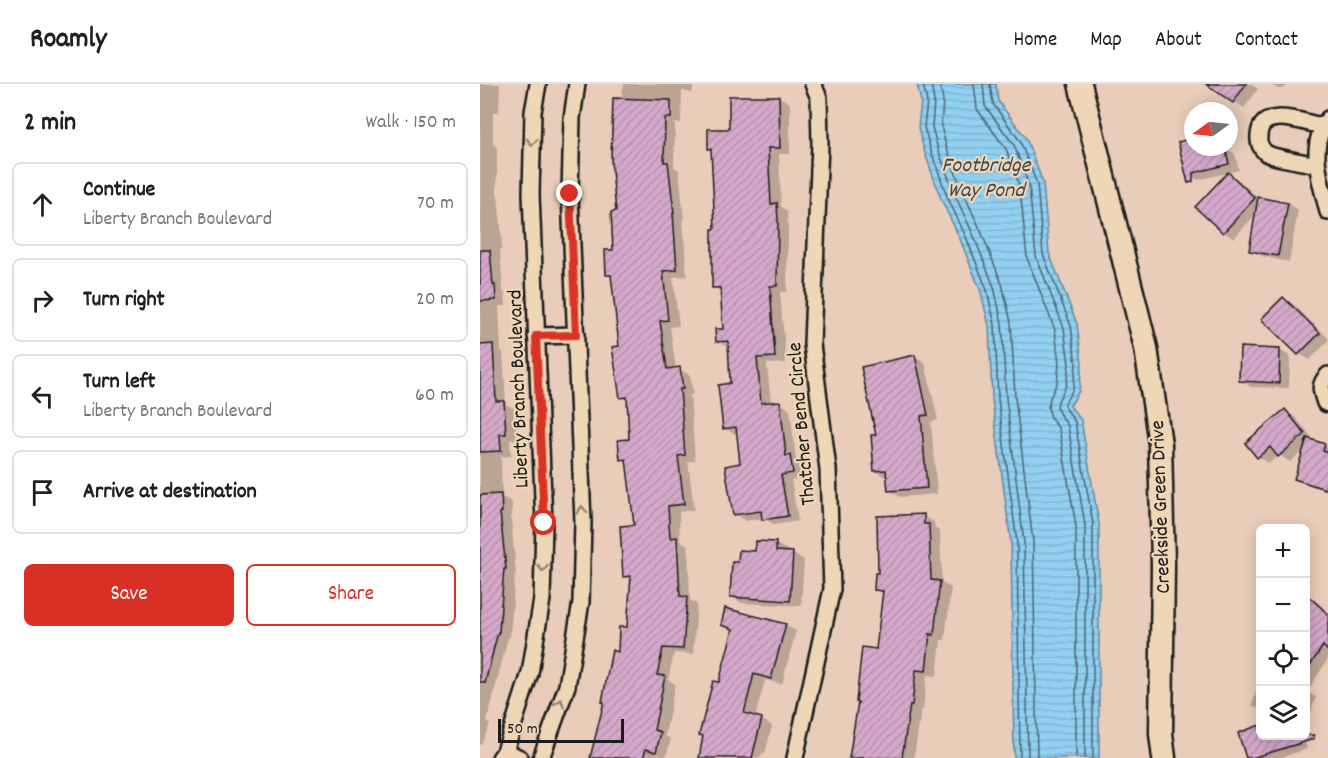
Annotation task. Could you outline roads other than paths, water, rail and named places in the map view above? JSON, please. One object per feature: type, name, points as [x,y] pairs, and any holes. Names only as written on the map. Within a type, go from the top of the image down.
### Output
[{"type":"main road","name":"Creekside Green Drive","points":[[1080,84],[1146,348],[1160,444],[1163,565],[1161,734],[1164,758]]},
{"type":"street","name":"Liberty Branch Boulevard","points":[[502,754],[530,673],[542,599],[544,523],[531,194],[533,112],[538,84]]},
{"type":"street","points":[[541,758],[567,686],[581,602],[583,522],[570,194],[572,118],[577,84]]},
{"type":"street","name":"Thatcher Bend Circle","points":[[795,758],[832,589],[828,469],[812,344],[820,144],[819,98],[813,84]]},
{"type":"street","points":[[1317,165],[1270,155],[1262,148],[1259,141],[1258,133],[1261,126],[1273,118],[1325,123],[1316,145],[1317,165],[1328,212]]},
{"type":"street","points":[[536,336],[576,335]]},
{"type":"street","points":[[1328,375],[1323,380],[1320,390],[1325,403],[1328,404]]},
{"type":"street","points":[[502,754],[520,758]]},
{"type":"water","name":"Footbridge Way Pond","points":[[917,84],[996,84],[998,101],[1026,138],[1043,183],[1049,253],[1077,324],[1082,364],[1079,391],[1070,406],[1081,420],[1099,524],[1099,758],[1014,758],[1011,544],[992,399],[989,326],[981,292],[941,199],[925,153],[918,128],[921,102]]}]
